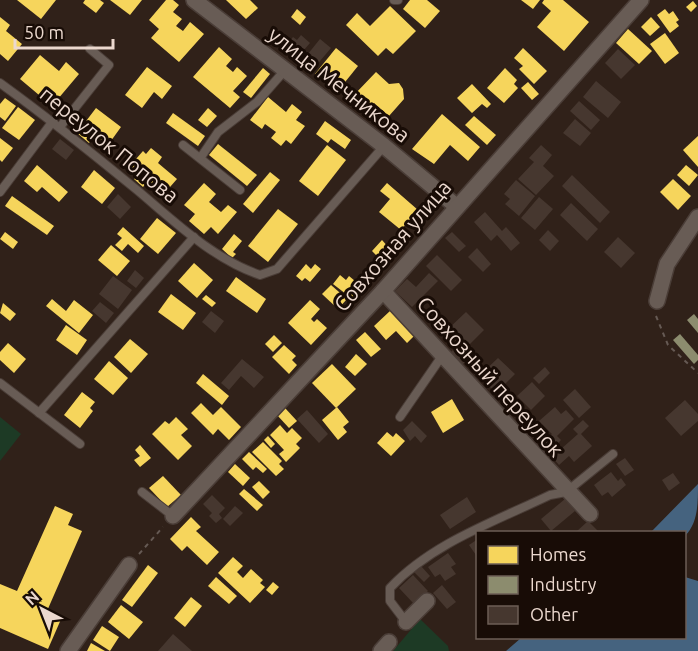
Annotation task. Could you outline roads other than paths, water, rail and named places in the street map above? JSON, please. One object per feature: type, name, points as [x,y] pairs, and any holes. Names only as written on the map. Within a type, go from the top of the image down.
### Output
[{"type":"street","name":"Совхозная улица","points":[[173,516],[383,291],[641,0]]},
{"type":"street","name":"улица Мечникова","points":[[203,3],[456,206]]},
{"type":"street","points":[[657,301],[667,264],[698,217]]},
{"type":"street","name":"Совхозный переулок","points":[[383,291],[566,492],[590,514]]},
{"type":"street","points":[[68,651],[129,565]]},
{"type":"street","points":[[406,622],[427,601]]},
{"type":"lane","points":[[60,127],[109,65],[90,49]]},
{"type":"lane","points":[[201,157],[218,132],[257,102],[286,69]]},
{"type":"lane","name":"переулок Попова","points":[[0,83],[53,121],[194,237],[237,267],[260,275],[277,269],[384,146]]},
{"type":"lane","points":[[0,192],[53,121]]},
{"type":"lane","points":[[183,145],[240,190]]},
{"type":"lane","points":[[39,413],[194,237]]},
{"type":"lane","points":[[400,417],[442,356]]},
{"type":"lane","points":[[0,383],[80,444]]},
{"type":"lane","points":[[477,531],[540,500],[566,492],[613,454]]},
{"type":"lane","points":[[142,492],[173,516]]},
{"type":"lane","points":[[406,622],[390,601],[390,588],[409,568],[430,554],[476,531]]},
{"type":"water","points":[[698,484],[695,519],[686,535],[686,531],[652,531]]},
{"type":"water","points":[[686,577],[698,581],[698,651],[506,651],[520,639],[686,639]]}]
